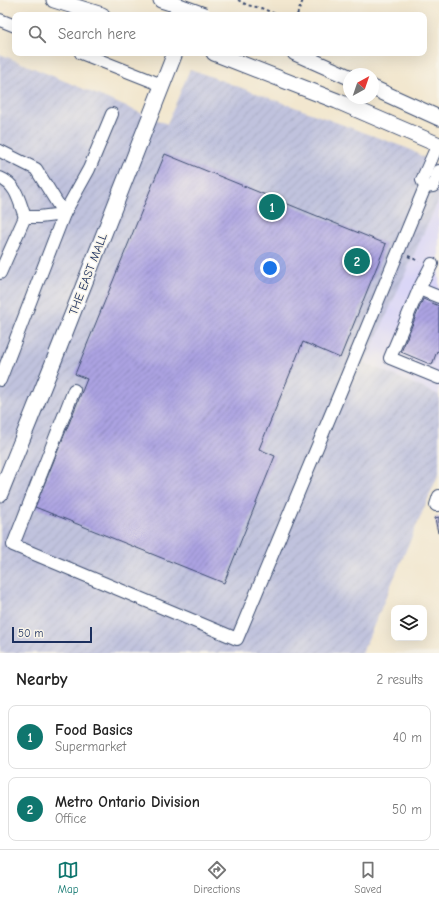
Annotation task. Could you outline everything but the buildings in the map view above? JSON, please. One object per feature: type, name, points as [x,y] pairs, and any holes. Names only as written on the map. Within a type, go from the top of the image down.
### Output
[{"type":"main road","points":[[54,0],[92,12]]},
{"type":"main road","points":[[191,12],[195,0]]},
{"type":"main road","points":[[166,2],[195,12]]},
{"type":"main road","name":"THE EAST MALL","points":[[0,494],[174,56]]},
{"type":"main road","points":[[222,56],[439,143]]},
{"type":"main road","points":[[302,56],[343,74]]},
{"type":"main road","points":[[379,91],[439,118]]},
{"type":"street","points":[[0,20],[12,25]]},
{"type":"street","points":[[89,56],[162,85]]},
{"type":"street","points":[[0,380],[64,214],[89,169],[112,114]]},
{"type":"street","points":[[426,187],[422,180],[439,143]]},
{"type":"street","points":[[0,151],[36,169],[64,214]]},
{"type":"street","points":[[426,187],[433,186],[439,171]]},
{"type":"street","points":[[0,178],[6,180],[16,190],[25,217],[0,272]]},
{"type":"street","points":[[74,390],[13,545],[237,638],[426,187]]},
{"type":"street","points":[[25,217],[64,214]]},
{"type":"street","points":[[432,264],[419,289],[390,358],[439,378]]},
{"type":"street","points":[[419,289],[439,297]]},
{"type":"street","points":[[439,496],[436,505],[439,505]]},
{"type":"path","points":[[238,0],[247,5],[271,12]]},
{"type":"path","points":[[298,12],[303,0]]},
{"type":"shaded area","points":[[0,54],[167,124],[190,69],[409,149],[439,166],[439,199],[365,363],[439,395],[439,473],[362,653],[0,653]]},
{"type":"shaded area","points":[[439,199],[439,395],[364,363]]},
{"type":"place","name":"Food Basics","points":[[272,207]]},
{"type":"place","name":"Metro Ontario Division","points":[[357,261]]}]
